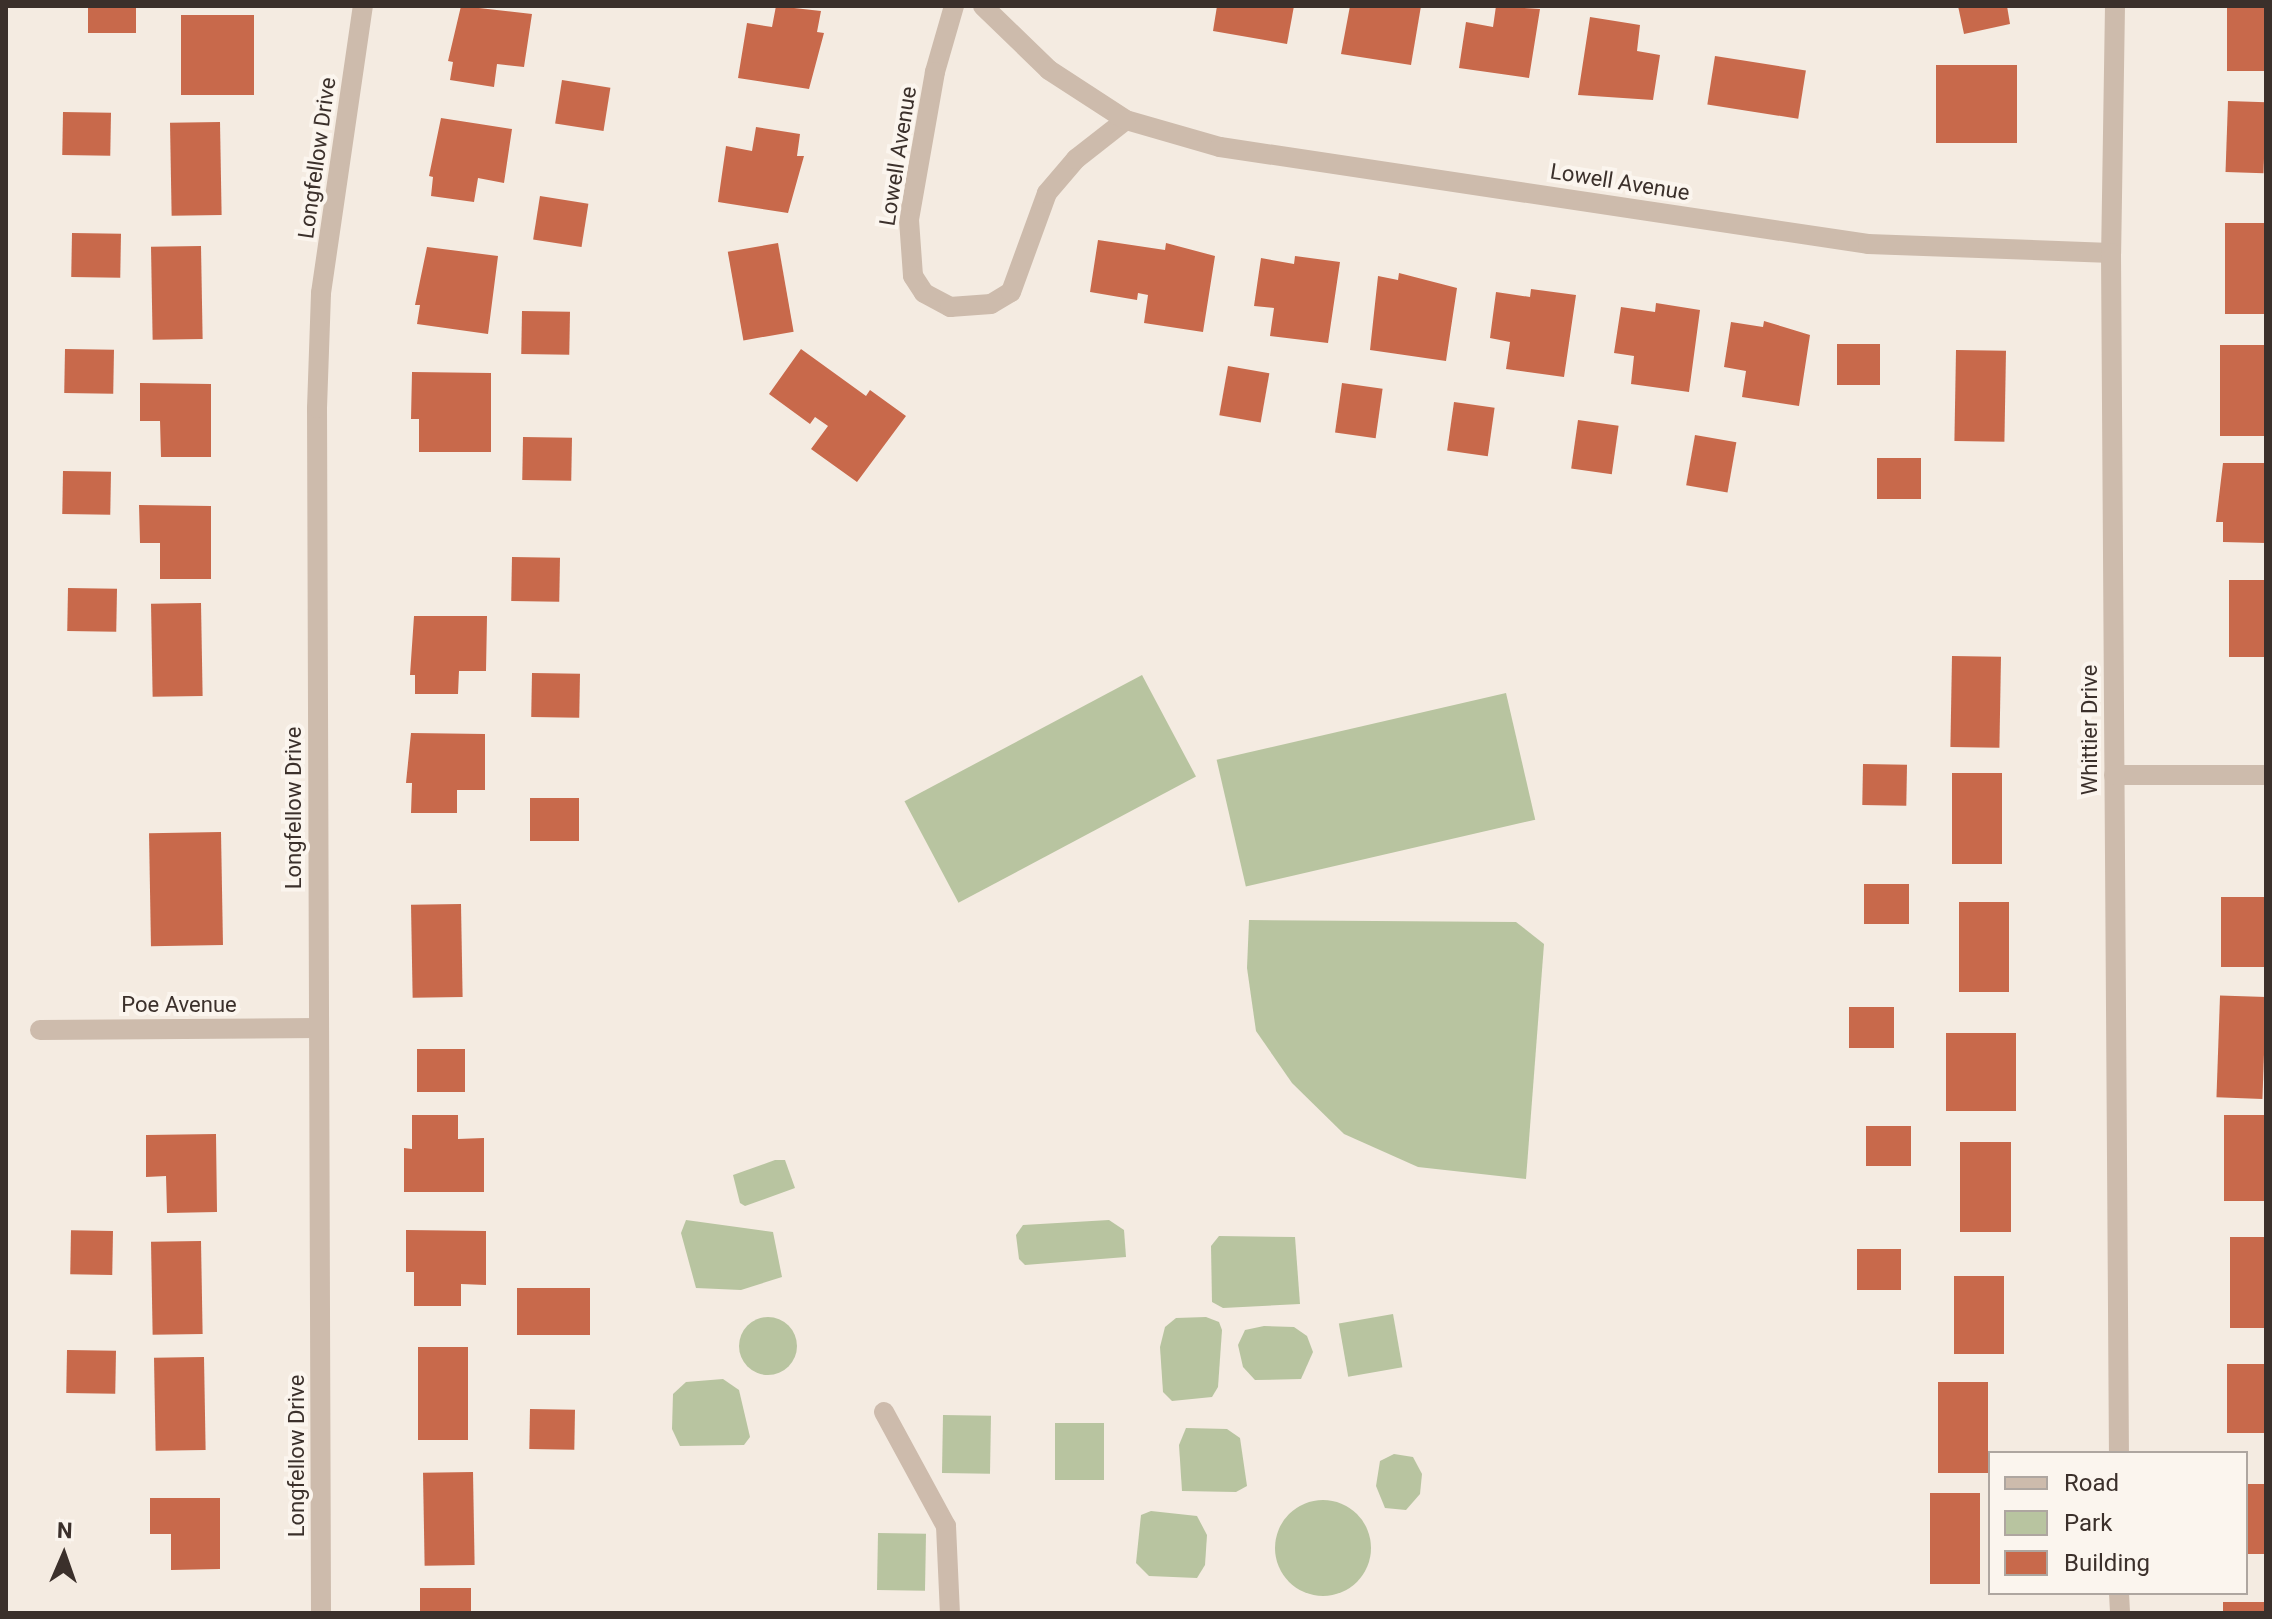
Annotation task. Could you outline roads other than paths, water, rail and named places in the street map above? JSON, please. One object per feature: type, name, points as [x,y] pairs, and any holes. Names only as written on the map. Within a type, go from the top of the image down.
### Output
[{"type":"street","name":"Longfellow Drive","points":[[321,1613],[321,293],[363,6]]},
{"type":"street","name":"Lowell Avenue","points":[[954,6],[935,72],[909,220],[913,276],[924,293],[950,307],[969,308],[991,304],[1011,292],[1047,193],[1076,159],[1126,120]]},
{"type":"street","name":"Lowell Avenue","points":[[983,6],[1049,70],[1126,120],[1220,147],[1868,244],[2111,253]]},
{"type":"street","name":"Whittier Drive","points":[[2115,6],[2111,253],[2119,1451]]},
{"type":"street","points":[[2114,775],[2266,775]]},
{"type":"street","name":"Poe Avenue","points":[[40,1030],[319,1028]]},
{"type":"street","points":[[884,1412],[946,1526],[950,1613]]}]
